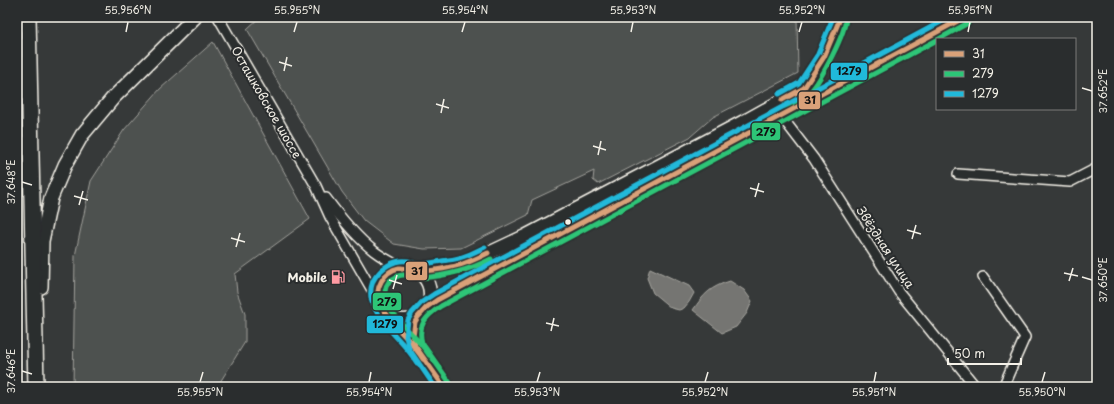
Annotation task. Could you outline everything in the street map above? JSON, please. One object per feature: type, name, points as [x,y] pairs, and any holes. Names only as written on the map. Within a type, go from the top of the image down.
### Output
[{"type":"main road","points":[[28,17],[37,387]]},
{"type":"main road","points":[[37,387],[42,241],[51,198],[65,165],[82,135],[113,98],[196,17]]},
{"type":"street","name":"Осташковское шоссе","points":[[218,17],[316,186],[330,217],[382,308],[396,328],[414,346],[444,387]]},
{"type":"street","name":"Осташковское шоссе","points":[[316,186],[348,227],[361,240],[374,251],[403,268],[410,268],[416,271],[451,267],[474,260],[525,236],[804,88],[824,58],[839,21],[839,17]]},
{"type":"street","points":[[427,307],[437,300],[965,17]]},
{"type":"street","name":"Звёздная улица","points":[[781,116],[814,159],[899,292],[976,387]]},
{"type":"street","points":[[958,174],[1070,182],[1097,168]]},
{"type":"street","points":[[379,302],[378,288],[385,276],[396,269],[403,268]]},
{"type":"street","points":[[414,346],[413,330],[415,322],[427,307],[430,300],[430,287],[427,280],[416,271]]},
{"type":"street","points":[[983,277],[1025,337],[1003,387]]},
{"type":"street","points":[[386,314],[392,318],[405,321],[418,317]]},
{"type":"shaded area","points":[[260,17],[797,17],[798,73],[713,117],[690,137],[598,184],[593,180],[594,171],[532,200],[528,215],[461,248],[424,249],[394,244],[364,221],[342,192],[247,29]]},
{"type":"shaded area","points":[[213,42],[310,219],[235,274],[237,292],[245,314],[245,342],[217,387],[73,387],[75,256],[91,181],[124,130],[160,89]]},
{"type":"shaded area","points":[[650,268],[689,286],[694,293],[684,308],[679,310],[671,308],[653,293],[647,278]]},
{"type":"shaded area","points":[[730,281],[744,290],[752,301],[747,313],[736,327],[722,333],[693,310],[708,292],[717,286]]},
{"type":"transit line","name":"1279","points":[[779,94],[799,83],[818,54],[832,17]]},
{"type":"transit line","name":"31","points":[[782,100],[804,88],[824,57],[839,21],[839,17]]},
{"type":"transit line","name":"279","points":[[785,106],[805,96],[815,86],[838,45],[846,17]]},
{"type":"transit line","name":"1279","points":[[435,387],[409,349],[406,337],[408,320],[422,302],[434,294],[950,17]]},
{"type":"transit line","name":"31","points":[[444,387],[415,346],[413,337],[415,322],[427,307],[437,300],[965,17]]},
{"type":"transit line","name":"279","points":[[941,38],[968,23]]},
{"type":"transit line","name":"279","points":[[450,383],[422,343],[422,326],[431,313],[441,306],[936,41]]},
{"type":"transit line","name":"1279","points":[[417,363],[407,348],[378,315],[372,301],[371,287],[373,281],[383,268],[398,261],[408,261],[415,264],[420,264],[453,259],[485,247]]},
{"type":"transit line","name":"31","points":[[423,359],[384,311],[378,298],[381,281],[389,273],[399,268],[415,271],[429,271],[456,266],[474,260],[488,253]]},
{"type":"transit line","name":"279","points":[[429,355],[390,308],[385,295],[388,283],[396,277],[402,275],[420,278],[457,272],[474,267],[491,259]]},
{"type":"place","name":"Mobile","points":[[338,277]]}]
